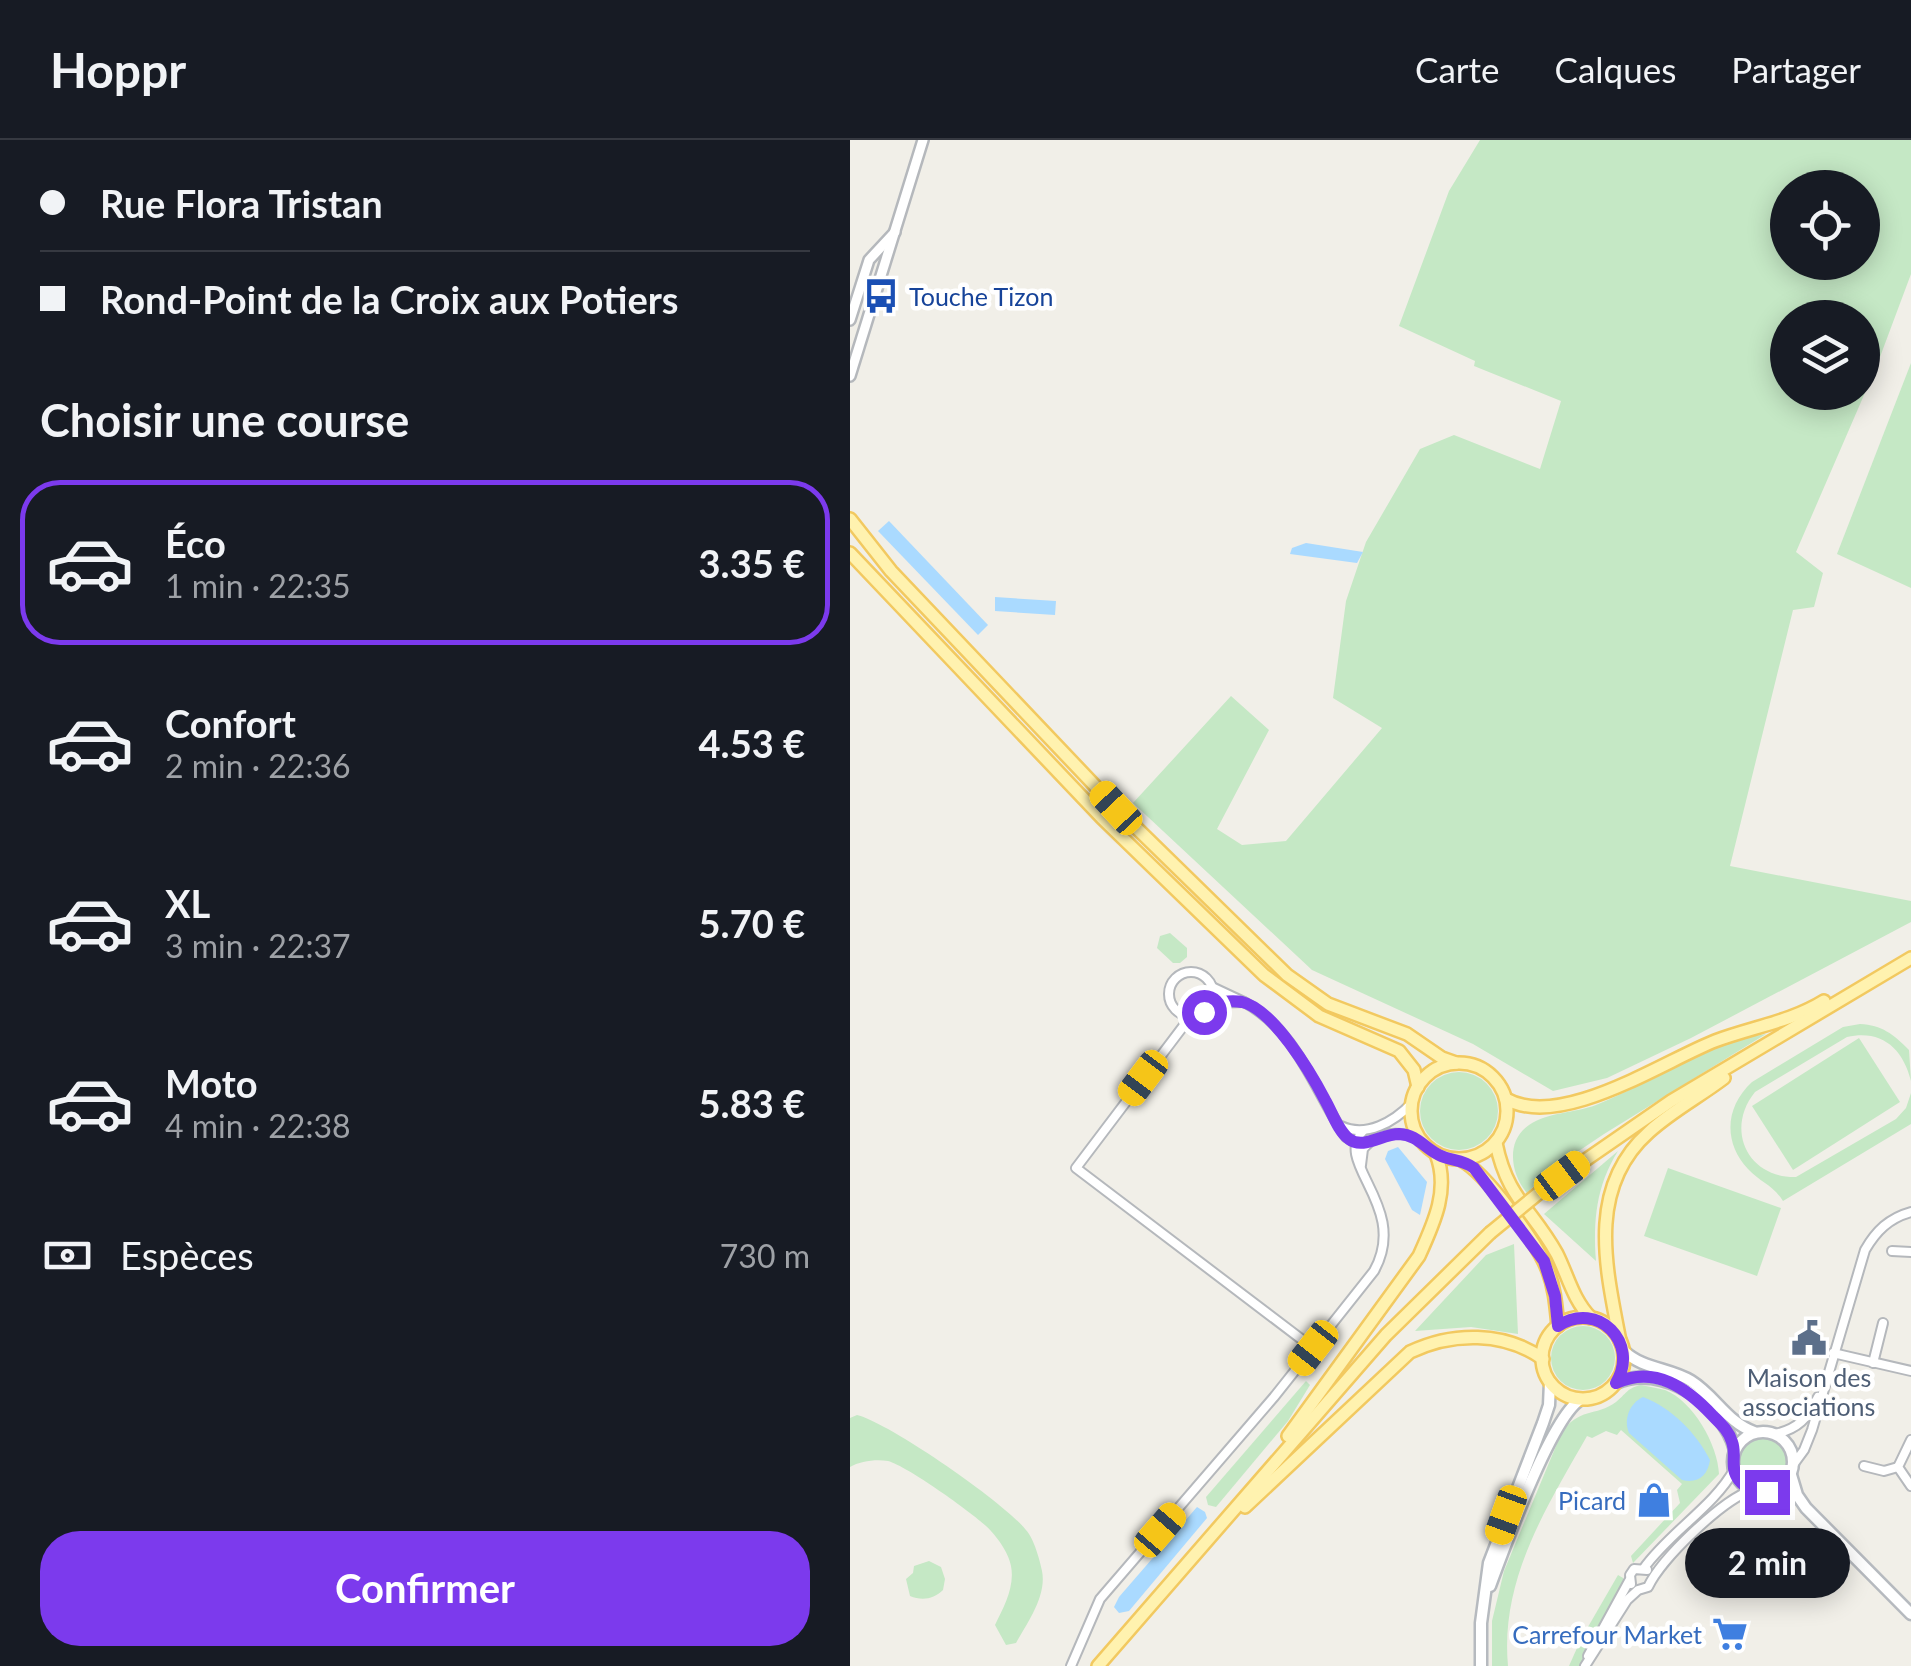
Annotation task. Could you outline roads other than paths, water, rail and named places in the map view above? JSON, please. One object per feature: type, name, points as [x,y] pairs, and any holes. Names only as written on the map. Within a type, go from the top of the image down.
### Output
[{"type":"main road","points":[[850,519],[891,571],[1116,808],[1288,975],[1328,1004],[1407,1034],[1442,1058],[1473,1065],[1489,1074],[1506,1099],[1524,1107],[1537,1107],[1611,1090],[1702,1047],[1794,1018],[1869,982]]},
{"type":"main road","points":[[850,554],[1102,818],[1264,975],[1319,1016],[1400,1051],[1414,1070],[1418,1088]]},
{"type":"main road","points":[[1098,1666],[1386,1336],[1490,1232],[1545,1188],[1671,1101],[1911,958]]},
{"type":"main road","points":[[1616,1383],[1623,1368],[1622,1346],[1604,1226],[1614,1177],[1645,1134],[1757,1052]]},
{"type":"main road","points":[[1179,1573],[1194,1548],[1320,1396],[1418,1256],[1430,1231],[1443,1175],[1436,1154],[1420,1138],[1412,1122],[1412,1104],[1418,1088],[1434,1070],[1456,1063]]},
{"type":"main road","points":[[1461,1160],[1480,1154],[1496,1142],[1506,1120],[1506,1099]]},
{"type":"main road","points":[[1496,1142],[1509,1187],[1555,1250],[1580,1306],[1590,1318]]},
{"type":"main road","points":[[1436,1154],[1461,1160],[1484,1178],[1540,1254],[1552,1281],[1558,1326]]},
{"type":"main road","points":[[1481,1666],[1489,1563],[1549,1404],[1550,1382],[1542,1359],[1546,1341],[1558,1326],[1574,1318],[1590,1318],[1608,1326],[1637,1361],[1692,1382],[1732,1421],[1755,1432],[1775,1434],[1789,1446],[1797,1495],[1806,1508],[1911,1614]]},
{"type":"main road","points":[[1179,1573],[1410,1352],[1463,1336],[1521,1345],[1542,1359]]},
{"type":"main road","points":[[1484,1600],[1549,1442],[1567,1410],[1616,1383],[1646,1376],[1682,1387],[1730,1436],[1734,1470],[1740,1482],[1752,1490],[1774,1490],[1806,1508]]},
{"type":"main road","points":[[1550,1382],[1564,1394],[1581,1399]]},
{"type":"main road","points":[[1734,1450],[1755,1432]]},
{"type":"main road","points":[[1774,1490],[1792,1469]]},
{"type":"street","points":[[850,376],[923,140]]},
{"type":"street","points":[[850,320],[876,248],[895,232]]},
{"type":"street","points":[[866,269],[883,275]]},
{"type":"street","points":[[1184,972],[1198,972],[1212,987],[1211,1004],[1204,1012],[1181,1014],[1171,1002],[1174,980],[1184,972]]},
{"type":"street","points":[[1212,987],[1257,1011],[1294,1048],[1346,1138],[1366,1144],[1384,1135],[1420,1138]]},
{"type":"street","points":[[1211,1004],[1244,1002]]},
{"type":"street","points":[[1191,1016],[1076,1168],[1313,1348]]},
{"type":"street","points":[[1338,1125],[1363,1131],[1394,1119],[1412,1104]]},
{"type":"street","points":[[1070,1666],[1100,1599],[1374,1271],[1385,1247],[1383,1216],[1353,1153],[1354,1143],[1363,1131]]},
{"type":"street","points":[[1362,1170],[1361,1155],[1366,1144]]},
{"type":"street","points":[[1792,1469],[1812,1430],[1865,1250],[1880,1228],[1911,1212]]},
{"type":"street","points":[[1892,1251],[1911,1252]]},
{"type":"street","points":[[1873,1363],[1883,1323]]},
{"type":"street","points":[[1834,1353],[1911,1370]]},
{"type":"street","points":[[1775,1434],[1794,1429],[1809,1414],[1827,1374]]},
{"type":"street","points":[[1864,1466],[1884,1471],[1898,1467],[1911,1440]]},
{"type":"street","points":[[1898,1467],[1911,1486]]},
{"type":"street","points":[[1584,1666],[1598,1632],[1634,1570],[1644,1568],[1734,1470]]},
{"type":"street","points":[[1584,1666],[1627,1600],[1648,1587],[1652,1578],[1726,1504],[1752,1490]]},
{"type":"street","points":[[1644,1568],[1652,1578]]},
{"type":"street","points":[[1629,1581],[1638,1590]]},
{"type":"water","points":[[889,521],[988,625],[978,635],[878,531]]},
{"type":"water","points":[[1306,543],[1363,552],[1357,563],[1290,554],[1292,548]]},
{"type":"water","points":[[995,597],[1056,601],[1055,615],[995,611]]},
{"type":"water","points":[[1398,1147],[1427,1182],[1420,1215],[1412,1210],[1385,1159],[1388,1151]]},
{"type":"water","points":[[1643,1397],[1682,1422],[1698,1440],[1710,1460],[1701,1477],[1682,1480],[1629,1433],[1629,1412]]},
{"type":"water","points":[[1197,1507],[1207,1518],[1129,1611],[1119,1613],[1114,1607],[1119,1597]]},
{"type":"place","name":"Touche Tizon","points":[[881,296]]},
{"type":"place","name":"Maison des associations","points":[[1809,1338]]},
{"type":"place","name":"Picard","points":[[1654,1500]]},
{"type":"place","name":"Carrefour Market","points":[[1730,1634]]}]
